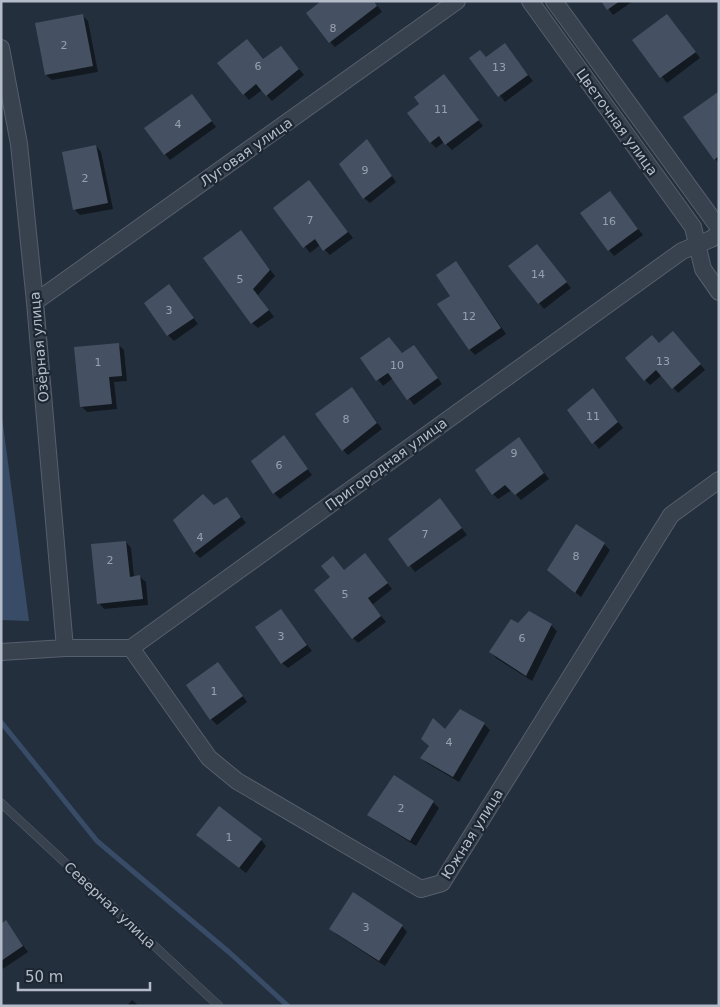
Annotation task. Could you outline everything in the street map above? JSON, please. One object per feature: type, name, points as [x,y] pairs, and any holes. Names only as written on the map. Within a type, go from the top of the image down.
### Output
[{"type":"street","name":"Луговая улица","points":[[35,302],[457,1]]},
{"type":"street","name":"Цветочная улица","points":[[530,1],[693,227],[697,245]]},
{"type":"street","points":[[554,1],[719,228]]},
{"type":"street","name":"Озёрная улица","points":[[1,48],[19,144],[35,302],[65,648]]},
{"type":"street","name":"Пригородная улица","points":[[131,648],[682,251],[719,234]]},
{"type":"street","points":[[697,245],[703,269],[719,292]]},
{"type":"street","name":"Южная улица","points":[[131,648],[209,758],[237,781],[421,889],[442,883],[672,515],[719,480]]},
{"type":"street","points":[[1,652],[65,648],[131,648]]},
{"type":"lane","name":"Северная улица","points":[[1,804],[219,1006]]},
{"type":"water","points":[[1,410],[29,621],[1,620]]},
{"type":"building","points":[[321,1],[374,1],[377,6],[329,43],[306,13]]},
{"type":"building","points":[[601,1],[620,1],[607,10]]},
{"type":"building","points":[[83,14],[93,66],[45,75],[35,23]]},
{"type":"building","points":[[667,14],[696,52],[660,78],[632,40]]},
{"type":"building","points":[[247,39],[263,59],[281,46],[299,69],[266,96],[256,84],[243,95],[217,63]]},
{"type":"building","points":[[505,43],[528,75],[498,97],[469,58],[480,50],[486,57]]},
{"type":"building","points":[[444,74],[479,120],[445,145],[439,136],[430,143],[407,113],[419,104],[414,97]]},
{"type":"building","points":[[718,92],[719,156],[714,160],[683,117]]},
{"type":"building","points":[[192,94],[212,121],[164,155],[144,128]]},
{"type":"building","points":[[367,139],[392,176],[363,199],[339,164]]},
{"type":"building","points":[[96,145],[108,203],[73,210],[62,152]]},
{"type":"building","points":[[309,180],[348,232],[323,251],[315,239],[303,248],[273,208]]},
{"type":"building","points":[[610,191],[638,229],[608,251],[580,213]]},
{"type":"building","points":[[241,230],[270,270],[253,289],[269,310],[251,324],[203,258]]},
{"type":"building","points":[[537,244],[567,282],[538,304],[508,266]]},
{"type":"building","points":[[456,261],[501,328],[469,350],[437,304],[450,296],[436,275]]},
{"type":"building","points":[[169,284],[194,318],[167,336],[144,303]]},
{"type":"building","points":[[673,331],[701,364],[672,389],[656,370],[644,381],[625,358],[652,335],[659,343]]},
{"type":"building","points":[[389,337],[402,353],[414,345],[438,378],[407,400],[388,373],[376,381],[360,358]]},
{"type":"building","points":[[119,343],[122,376],[109,377],[112,404],[80,407],[74,347]]},
{"type":"building","points":[[352,387],[377,423],[342,451],[315,414]]},
{"type":"building","points":[[593,388],[618,422],[592,444],[567,410]]},
{"type":"building","points":[[284,435],[308,469],[273,494],[251,461]]},
{"type":"building","points":[[519,437],[544,473],[515,495],[505,485],[492,495],[475,470]]},
{"type":"building","points":[[203,494],[214,505],[227,497],[241,517],[194,553],[173,520]]},
{"type":"building","points":[[440,498],[462,528],[408,567],[388,539]]},
{"type":"building","points":[[576,524],[605,543],[575,593],[547,570]]},
{"type":"building","points":[[126,541],[130,577],[140,575],[143,599],[97,604],[91,544]]},
{"type":"building","points":[[365,553],[388,583],[368,598],[381,616],[352,639],[314,590],[330,577],[321,566],[333,556],[344,570]]},
{"type":"building","points":[[281,609],[307,645],[281,664],[255,627]]},
{"type":"building","points":[[529,611],[552,624],[526,676],[489,652],[511,619],[518,623]]},
{"type":"building","points":[[218,662],[243,696],[210,720],[186,685]]},
{"type":"building","points":[[460,709],[485,723],[453,777],[420,758],[429,746],[421,739],[433,718],[445,729]]},
{"type":"building","points":[[394,775],[434,801],[410,841],[367,815]]},
{"type":"building","points":[[219,806],[262,839],[239,868],[196,835]]},
{"type":"building","points":[[353,892],[403,925],[379,961],[329,929]]},
{"type":"building","points":[[6,920],[23,946],[1,961],[1,924]]},
{"type":"waterway","points":[[1,722],[97,841],[230,953],[288,1006]]}]
